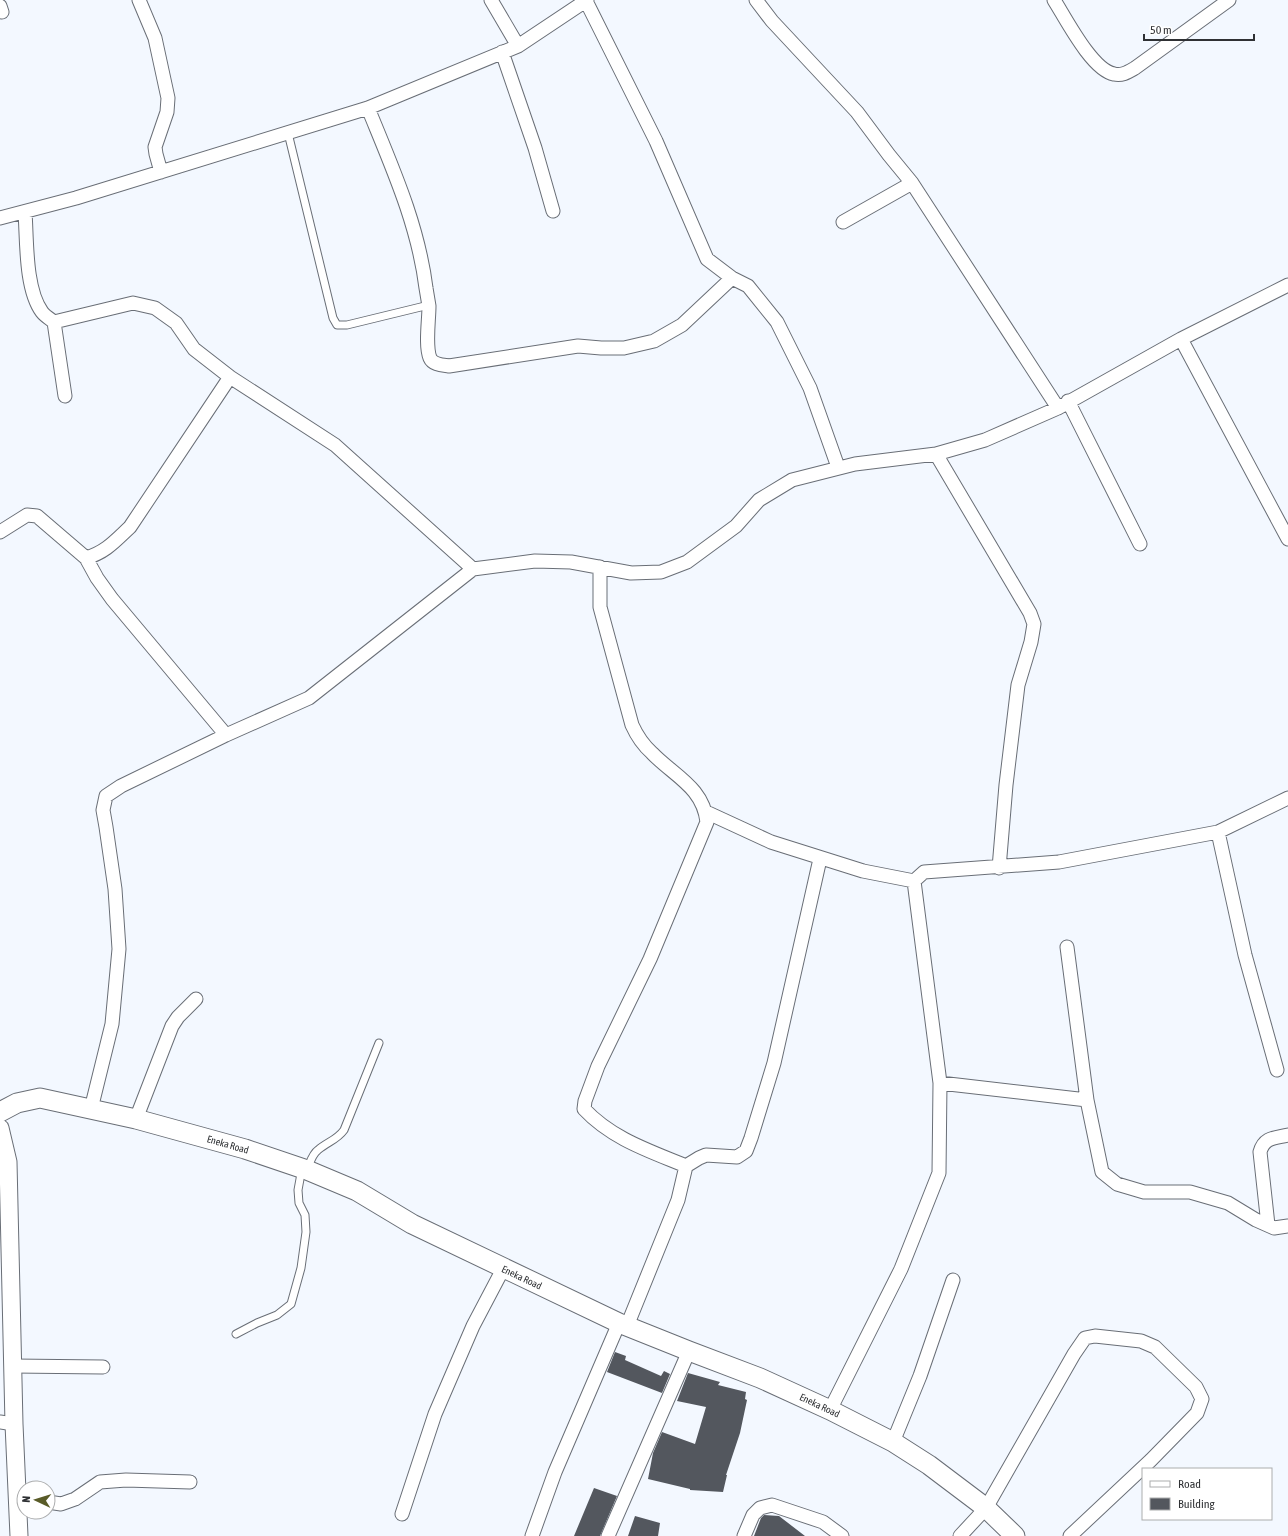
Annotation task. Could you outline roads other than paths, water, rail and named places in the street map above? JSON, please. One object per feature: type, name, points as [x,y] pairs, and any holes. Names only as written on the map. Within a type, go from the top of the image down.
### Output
[{"type":"main road","name":"Eneka Road","points":[[0,1112],[17,1103],[40,1098],[136,1119],[245,1149],[305,1169],[357,1192],[412,1224],[503,1269],[623,1325],[760,1378],[830,1410],[893,1442],[928,1465],[986,1508],[1015,1536]]},
{"type":"street","points":[[139,0],[155,38],[168,98],[167,112],[156,147],[156,154],[161,172]]},
{"type":"street","points":[[491,0],[518,46]]},
{"type":"street","points":[[0,218],[76,198],[368,108],[518,46],[587,0],[656,141],[707,259],[732,278],[748,286],[777,322],[810,388],[838,467]]},
{"type":"street","points":[[756,0],[772,21],[857,112],[912,183],[1063,404],[1140,544]]},
{"type":"street","points":[[1054,0],[1087,53],[1104,71],[1121,75],[1135,68],[1229,0]]},
{"type":"street","points":[[502,52],[536,148],[553,211]]},
{"type":"street","points":[[368,108],[405,197],[419,248],[425,275],[428,305],[428,340],[430,359],[435,364],[449,366],[578,346],[624,348],[654,341],[682,326],[732,278]]},
{"type":"street","points":[[843,222],[912,183]]},
{"type":"street","points":[[25,212],[30,278],[36,302],[43,314],[54,322],[64,396]]},
{"type":"street","points":[[91,1109],[112,1024],[119,949],[114,889],[103,810],[106,796],[121,786],[226,735],[309,698],[473,569],[535,561],[571,562],[631,573],[661,572],[687,562],[736,526],[759,500],[792,480],[838,467],[936,454],[985,440],[1063,404],[1181,339],[1288,285]]},
{"type":"street","points":[[54,322],[133,304],[155,308],[176,323],[194,349],[230,377],[335,445],[473,569]]},
{"type":"street","points":[[1181,339],[1288,539]]},
{"type":"street","points":[[86,558],[109,548],[130,527],[230,377]]},
{"type":"street","points":[[936,454],[1030,613],[1034,624],[1031,642],[1018,685],[1006,784],[999,868]]},
{"type":"street","points":[[0,532],[27,515],[37,516],[86,558],[97,578],[112,598],[226,735]]},
{"type":"street","points":[[600,567],[600,607],[632,726],[639,739],[652,754],[690,786],[702,803],[706,812],[706,822],[650,959],[598,1066],[585,1101],[584,1109],[592,1118],[625,1141],[686,1166]]},
{"type":"street","points":[[914,881],[924,872],[999,868],[1059,862],[1218,832],[1288,798]]},
{"type":"street","points":[[706,812],[771,842],[820,859],[863,871],[914,881]]},
{"type":"street","points":[[1218,832],[1245,955],[1277,1070]]},
{"type":"street","points":[[532,1536],[555,1472],[623,1325],[678,1200],[686,1166],[706,1155],[737,1156],[746,1152],[774,1063],[820,859]]},
{"type":"street","points":[[830,1410],[900,1269],[939,1173],[940,1083],[914,881]]},
{"type":"street","points":[[1067,947],[1087,1100],[1102,1172],[1117,1184],[1144,1192],[1190,1192],[1228,1203],[1274,1228],[1288,1226]]},
{"type":"street","points":[[136,1119],[172,1026],[196,999]]},
{"type":"street","points":[[940,1083],[1087,1100]]},
{"type":"street","points":[[0,1128],[4,1162],[5,1246],[13,1366],[7,1423],[18,1480]]},
{"type":"street","points":[[1268,1225],[1260,1152],[1261,1146],[1267,1140],[1288,1135]]},
{"type":"street","points":[[402,1514],[435,1414],[473,1326],[503,1269]]},
{"type":"street","points":[[893,1442],[920,1376],[953,1280]]},
{"type":"street","points":[[960,1536],[986,1508],[1074,1354],[1085,1338],[1095,1336],[1141,1341],[1155,1346],[1196,1387],[1202,1399],[1197,1413],[1142,1468]]},
{"type":"street","points":[[608,1536],[689,1351]]},
{"type":"street","points":[[13,1366],[103,1367]]},
{"type":"street","points":[[1070,1536],[1142,1468]]},
{"type":"street","points":[[56,1503],[61,1504],[75,1499],[100,1482],[126,1480],[190,1482]]},
{"type":"street","points":[[744,1536],[753,1515],[760,1508],[772,1506],[823,1522],[842,1536]]},
{"type":"street","points":[[19,1536],[20,1520]]},
{"type":"lane","points":[[288,133],[333,318],[337,325],[428,305]]},
{"type":"lane","points":[[236,1334],[277,1315],[292,1304],[301,1268],[306,1232],[305,1215],[299,1203],[298,1190],[305,1169],[313,1155],[318,1150],[338,1138],[344,1130],[379,1043]]}]
